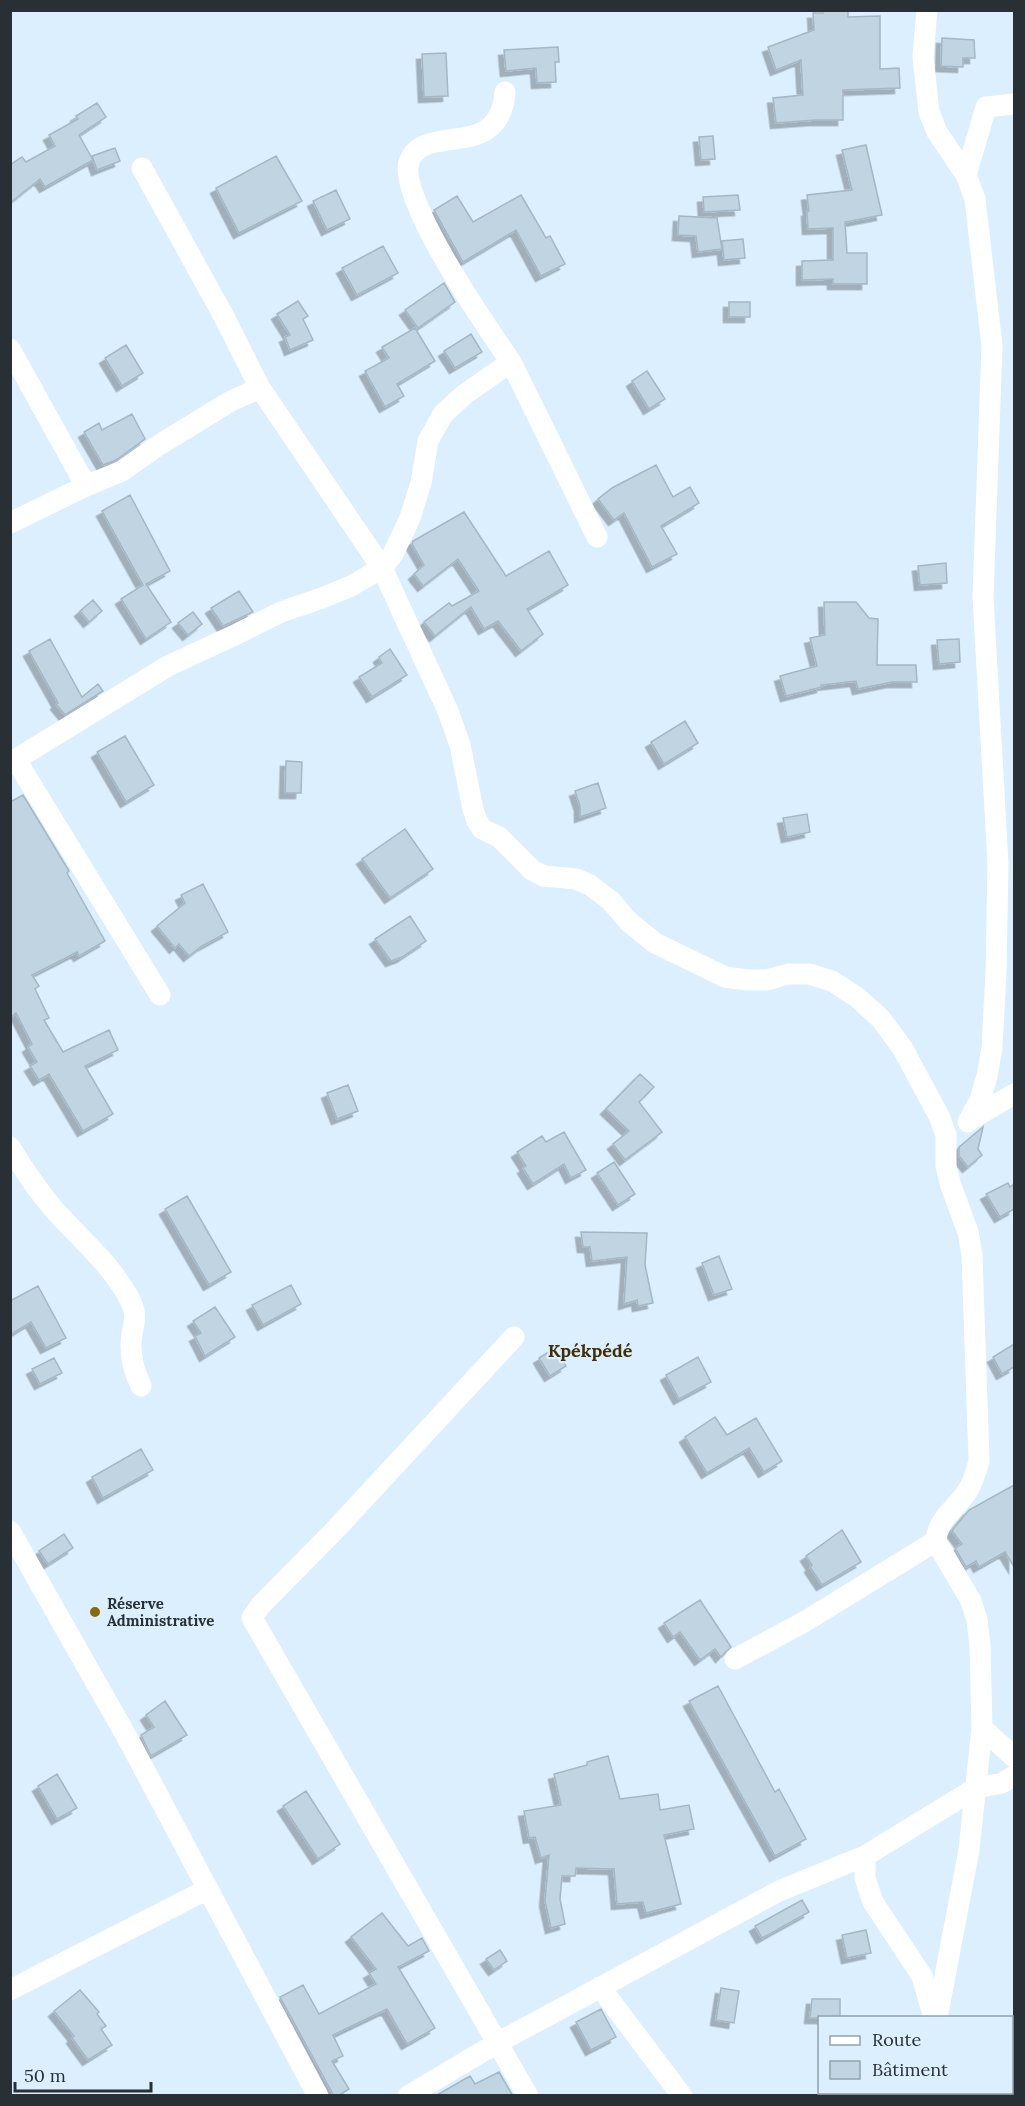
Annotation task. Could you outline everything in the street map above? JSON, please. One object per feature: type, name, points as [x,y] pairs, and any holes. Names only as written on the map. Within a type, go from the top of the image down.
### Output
[{"type":"street","points":[[927,10],[923,56],[929,112],[937,132],[966,175],[975,199],[992,345],[983,597],[1006,860],[992,1048],[980,1100],[968,1122]]},
{"type":"street","points":[[506,92],[504,107],[490,128],[478,135],[454,141],[425,144],[416,150],[409,162],[408,177],[414,198],[466,296],[511,362],[597,537]]},
{"type":"street","points":[[966,175],[986,107],[1014,104]]},
{"type":"street","points":[[142,168],[222,313],[260,388],[382,568],[448,711],[460,745],[473,809],[482,829],[499,837],[532,870],[544,876],[576,879],[590,885],[655,943],[725,977],[767,980],[788,974],[809,974],[832,981],[858,998],[881,1019],[903,1049],[939,1116],[946,1135],[946,1167],[968,1232],[972,1256],[979,1461],[976,1476],[967,1492],[940,1523],[936,1541],[971,1601],[977,1620],[982,1728],[969,1850],[936,2016]]},
{"type":"street","points":[[10,350],[86,486]]},
{"type":"street","points":[[160,995],[13,762],[168,666],[281,612],[351,586],[382,568],[393,554],[410,518],[421,483],[428,441],[444,414],[465,394],[511,362]]},
{"type":"street","points":[[10,523],[122,471],[159,445],[231,401],[260,388]]},
{"type":"street","points":[[946,1135],[1014,1094]]},
{"type":"street","points":[[10,1147],[33,1183],[56,1212],[117,1277],[130,1300],[136,1319],[130,1344],[132,1364],[141,1386]]},
{"type":"street","points":[[514,1337],[334,1531],[260,1606],[252,1618],[528,2096]]},
{"type":"street","points":[[10,1531],[128,1739],[318,2096]]},
{"type":"street","points":[[735,1659],[804,1622],[936,1541]]},
{"type":"street","points":[[982,1728],[1014,1757]]},
{"type":"street","points":[[408,2096],[497,2043],[779,1891],[865,1856],[976,1788],[1002,1783],[1014,1776]]},
{"type":"street","points":[[865,1856],[865,1878],[873,1902],[922,1976],[935,2016]]},
{"type":"street","points":[[10,1990],[208,1889]]},
{"type":"street","points":[[600,1988],[682,2096]]},
{"type":"building","points":[[823,10],[848,10],[848,17],[880,16],[880,69],[899,68],[900,88],[843,90],[843,120],[776,123],[773,98],[803,95],[801,60],[776,70],[768,47],[814,30],[813,13],[823,13]]},
{"type":"building","points":[[942,38],[974,40],[975,58],[963,58],[963,67],[941,66]]},
{"type":"building","points":[[558,47],[559,62],[555,62],[556,82],[537,83],[536,68],[506,71],[504,50]]},
{"type":"building","points":[[446,53],[448,96],[424,97],[422,54]]},
{"type":"building","points":[[97,103],[106,117],[79,135],[93,160],[45,187],[40,179],[10,203],[10,165],[22,157],[26,162],[55,146],[49,135],[78,119],[76,116]]},
{"type":"building","points":[[713,136],[715,159],[701,160],[699,137]]},
{"type":"building","points":[[866,145],[882,215],[845,222],[847,253],[867,253],[867,284],[833,284],[833,279],[802,280],[802,261],[833,260],[833,228],[808,229],[807,195],[852,190],[842,150]]},
{"type":"building","points":[[115,148],[120,161],[97,170],[92,156]]},
{"type":"building","points":[[276,156],[302,201],[239,233],[216,188]]},
{"type":"building","points":[[336,190],[350,219],[327,230],[313,201]]},
{"type":"building","points":[[521,195],[546,238],[550,236],[565,264],[541,276],[516,230],[463,262],[434,210],[457,196],[473,222]]},
{"type":"building","points":[[738,195],[740,210],[704,212],[703,197]]},
{"type":"building","points":[[679,216],[717,218],[722,249],[698,252],[696,236],[678,235]]},
{"type":"building","points":[[743,239],[745,258],[724,260],[722,241]]},
{"type":"building","points":[[383,246],[398,273],[357,295],[342,268]]},
{"type":"building","points":[[444,283],[455,302],[418,328],[405,310]]},
{"type":"building","points":[[298,301],[308,316],[303,319],[313,340],[290,350],[285,337],[290,335],[277,314]]},
{"type":"building","points":[[729,302],[750,302],[750,317],[729,317]]},
{"type":"building","points":[[415,328],[435,361],[397,384],[404,396],[385,407],[365,371],[389,358],[382,347]]},
{"type":"building","points":[[471,334],[482,352],[455,368],[444,351]]},
{"type":"building","points":[[126,345],[143,373],[122,386],[105,358]]},
{"type":"building","points":[[647,371],[665,399],[649,409],[632,381]]},
{"type":"building","points":[[132,414],[145,439],[116,460],[103,465],[84,432],[99,423],[102,430]]},
{"type":"building","points":[[656,465],[673,497],[690,487],[699,503],[661,526],[677,554],[652,567],[624,513],[614,520],[598,499],[612,488]]},
{"type":"building","points":[[130,495],[170,571],[146,584],[171,622],[146,639],[121,599],[143,585],[102,511]]},
{"type":"building","points":[[464,512],[506,576],[549,551],[568,585],[527,609],[543,634],[521,651],[498,621],[484,629],[471,607],[435,636],[424,622],[449,603],[452,606],[479,591],[458,559],[423,586],[414,574],[424,565],[412,544],[413,541]]},
{"type":"building","points":[[946,563],[947,583],[920,585],[918,566]]},
{"type":"building","points":[[239,591],[253,612],[223,626],[211,608]]},
{"type":"building","points":[[93,600],[102,611],[89,622],[80,611]]},
{"type":"building","points":[[824,602],[856,602],[869,618],[878,619],[877,665],[916,665],[917,682],[892,682],[858,689],[856,681],[821,685],[822,687],[786,696],[780,676],[817,666],[810,638],[825,635]]},
{"type":"building","points":[[193,612],[202,624],[188,635],[178,623]]},
{"type":"building","points":[[50,639],[82,697],[98,684],[103,691],[65,715],[56,704],[58,703],[29,651]]},
{"type":"building","points":[[959,639],[960,662],[939,664],[937,640]]},
{"type":"building","points":[[390,649],[407,675],[372,697],[359,677],[382,663],[379,657]]},
{"type":"building","points":[[685,721],[698,743],[664,764],[651,742]]},
{"type":"building","points":[[125,736],[154,785],[126,802],[97,752]]},
{"type":"building","points":[[286,761],[302,762],[301,793],[285,793]]},
{"type":"building","points":[[598,783],[606,808],[580,817],[580,806],[575,791]]},
{"type":"building","points":[[23,795],[69,871],[67,873],[105,941],[79,956],[77,952],[32,975],[39,986],[35,989],[49,1018],[44,1020],[63,1052],[109,1030],[118,1050],[85,1066],[113,1114],[83,1131],[49,1074],[39,1080],[30,1066],[37,1062],[28,1047],[32,1044],[16,1013],[10,1018],[10,802]]},
{"type":"building","points":[[807,814],[810,832],[787,837],[783,818]]},
{"type":"building","points":[[405,829],[433,869],[390,898],[362,859]]},
{"type":"building","points":[[203,884],[228,932],[189,956],[179,944],[175,948],[157,926],[185,903],[181,895]]},
{"type":"building","points":[[410,916],[426,941],[402,957],[391,961],[375,939]]},
{"type":"building","points":[[640,1074],[654,1087],[639,1102],[662,1132],[625,1160],[613,1144],[629,1131],[606,1109]]},
{"type":"building","points":[[348,1085],[358,1111],[337,1119],[327,1093]]},
{"type":"building","points":[[983,1127],[978,1149],[982,1155],[968,1167],[959,1156],[959,1147]]},
{"type":"building","points":[[564,1132],[586,1170],[571,1178],[564,1164],[533,1184],[517,1152],[542,1136],[546,1142]]},
{"type":"building","points":[[614,1162],[635,1194],[618,1205],[597,1173]]},
{"type":"building","points":[[1008,1183],[1010,1187],[1014,1184],[1014,1209],[1000,1217],[986,1194]]},
{"type":"building","points":[[187,1196],[231,1272],[209,1285],[165,1209]]},
{"type":"building","points":[[581,1232],[647,1233],[645,1265],[653,1303],[638,1306],[637,1300],[624,1304],[627,1257],[592,1261],[590,1247],[583,1247]]},
{"type":"building","points":[[719,1256],[732,1289],[714,1295],[702,1263]]},
{"type":"building","points":[[291,1285],[301,1304],[263,1325],[252,1305]]},
{"type":"building","points":[[38,1286],[66,1338],[46,1348],[31,1322],[10,1335],[10,1301]]},
{"type":"building","points":[[215,1307],[235,1337],[205,1356],[195,1336],[201,1333],[193,1321]]},
{"type":"building","points":[[1014,1344],[1014,1367],[1002,1374],[993,1357]]},
{"type":"building","points":[[555,1348],[566,1366],[550,1376],[539,1358]]},
{"type":"building","points":[[698,1357],[711,1382],[679,1399],[666,1375]]},
{"type":"building","points":[[54,1358],[62,1373],[40,1384],[32,1369]]},
{"type":"building","points":[[715,1417],[727,1435],[756,1418],[782,1461],[764,1472],[749,1448],[707,1473],[685,1437]]},
{"type":"building","points":[[141,1449],[153,1470],[103,1498],[92,1477]]},
{"type":"building","points":[[1014,1485],[1014,1567],[1005,1552],[979,1567],[976,1561],[966,1567],[955,1548],[962,1544],[952,1531],[969,1510]]},
{"type":"building","points":[[842,1530],[861,1562],[822,1585],[810,1567],[812,1565],[806,1556]]},
{"type":"building","points":[[64,1534],[73,1548],[48,1564],[39,1551]]},
{"type":"building","points":[[700,1600],[731,1647],[721,1657],[715,1649],[700,1660],[680,1632],[673,1637],[664,1623]]},
{"type":"building","points":[[718,1686],[775,1792],[779,1789],[806,1839],[775,1856],[689,1701]]},
{"type":"building","points":[[165,1701],[187,1735],[151,1756],[141,1735],[154,1727],[146,1715]]},
{"type":"building","points":[[608,1756],[620,1799],[658,1794],[660,1810],[689,1805],[694,1829],[664,1835],[681,1904],[646,1913],[643,1902],[617,1904],[614,1869],[576,1868],[575,1876],[562,1876],[560,1899],[565,1924],[551,1928],[545,1901],[549,1855],[541,1858],[535,1837],[529,1838],[524,1811],[561,1805],[554,1774],[587,1765],[587,1762]]},
{"type":"building","points":[[57,1774],[77,1808],[57,1819],[38,1786]]},
{"type":"building","points":[[306,1791],[340,1844],[318,1859],[283,1806]]},
{"type":"building","points":[[802,1900],[809,1912],[762,1938],[755,1926]]},
{"type":"building","points":[[382,1913],[408,1946],[422,1938],[429,1951],[398,1967],[435,2028],[407,2044],[387,2009],[333,2035],[343,2056],[332,2061],[349,2089],[334,2096],[280,1997],[303,1985],[319,2014],[376,1984],[369,1973],[376,1969],[351,1937]]},
{"type":"building","points":[[866,1930],[871,1953],[847,1958],[842,1935]]},
{"type":"building","points":[[500,1950],[507,1961],[494,1970],[486,1959]]},
{"type":"building","points":[[721,1988],[739,1991],[734,2023],[716,2020]]},
{"type":"building","points":[[80,1990],[99,2012],[97,2014],[106,2026],[101,2029],[112,2045],[88,2060],[72,2038],[74,2036],[54,2011]]},
{"type":"building","points":[[812,1999],[840,1999],[840,2016],[810,2018]]},
{"type":"building","points":[[601,2009],[616,2037],[591,2050],[576,2022]]},
{"type":"building","points":[[499,2072],[513,2096],[435,2096],[470,2076],[475,2084]]},
{"type":"place","name":"Réserve Administrative","points":[[95,1612]]},
{"type":"district","name":"Kpékpédé","points":[[590,1350]]}]
